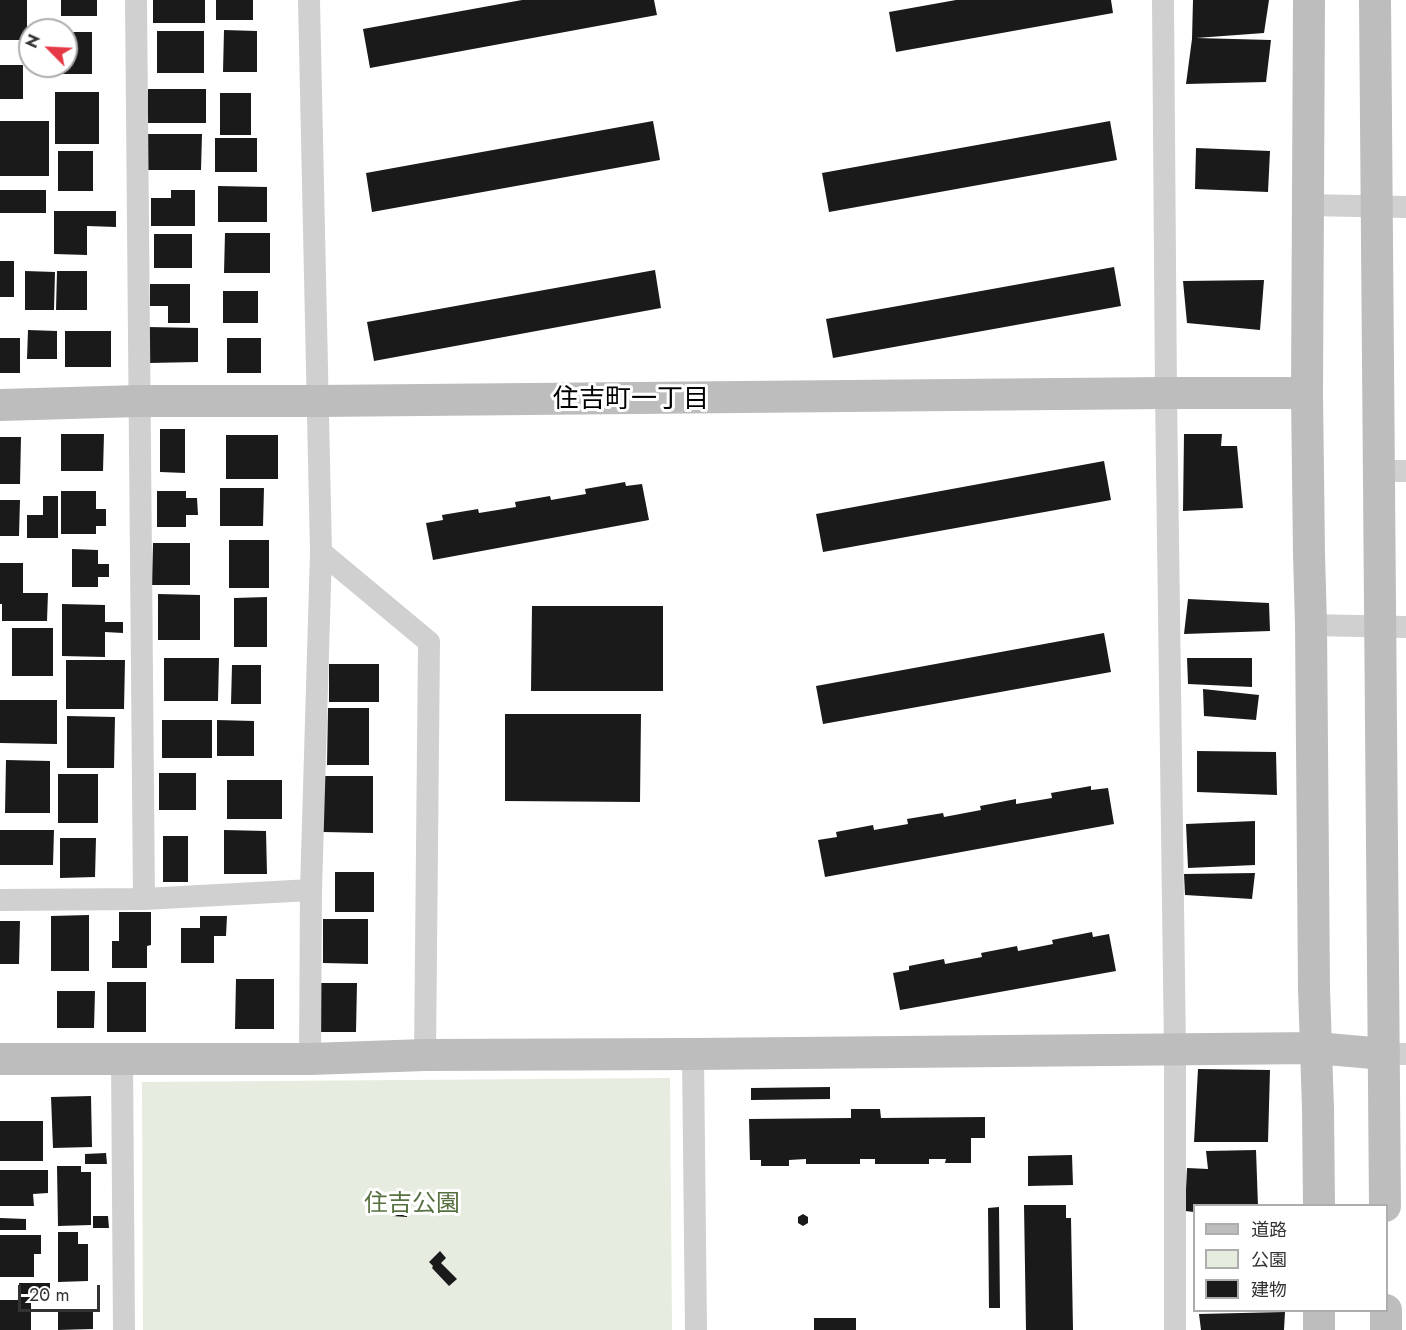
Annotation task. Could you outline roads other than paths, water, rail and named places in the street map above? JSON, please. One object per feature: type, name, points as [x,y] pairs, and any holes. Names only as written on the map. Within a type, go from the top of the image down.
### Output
[{"type":"street","points":[[136,0],[144,899]]},
{"type":"street","points":[[309,0],[321,552],[311,890],[310,1059]]},
{"type":"street","points":[[1163,0],[1175,1050],[1175,1330]]},
{"type":"street","points":[[1309,0],[1307,393],[1319,1204]]},
{"type":"street","points":[[1376,0],[1391,208],[1393,471],[1395,1054],[1385,1204]]},
{"type":"street","points":[[1308,206],[1391,208]]},
{"type":"street","points":[[0,405],[139,401],[1307,393]]},
{"type":"street","points":[[321,552],[429,642],[425,1055]]},
{"type":"street","points":[[1311,626],[1393,627]]},
{"type":"street","points":[[0,900],[144,899],[311,890]]},
{"type":"street","points":[[0,1059],[310,1059],[425,1055],[1316,1048],[1395,1054]]},
{"type":"street","points":[[693,1054],[696,1330]]},
{"type":"street","points":[[122,1059],[124,1330]]},
{"type":"street","points":[[1319,1312],[1319,1330]]},
{"type":"street","points":[[1386,1312],[1386,1330]]},
{"type":"district","name":"住吉町一丁目","points":[[631,401]]},
{"type":"park label","name":"住吉公園","points":[[412,1205]]}]
